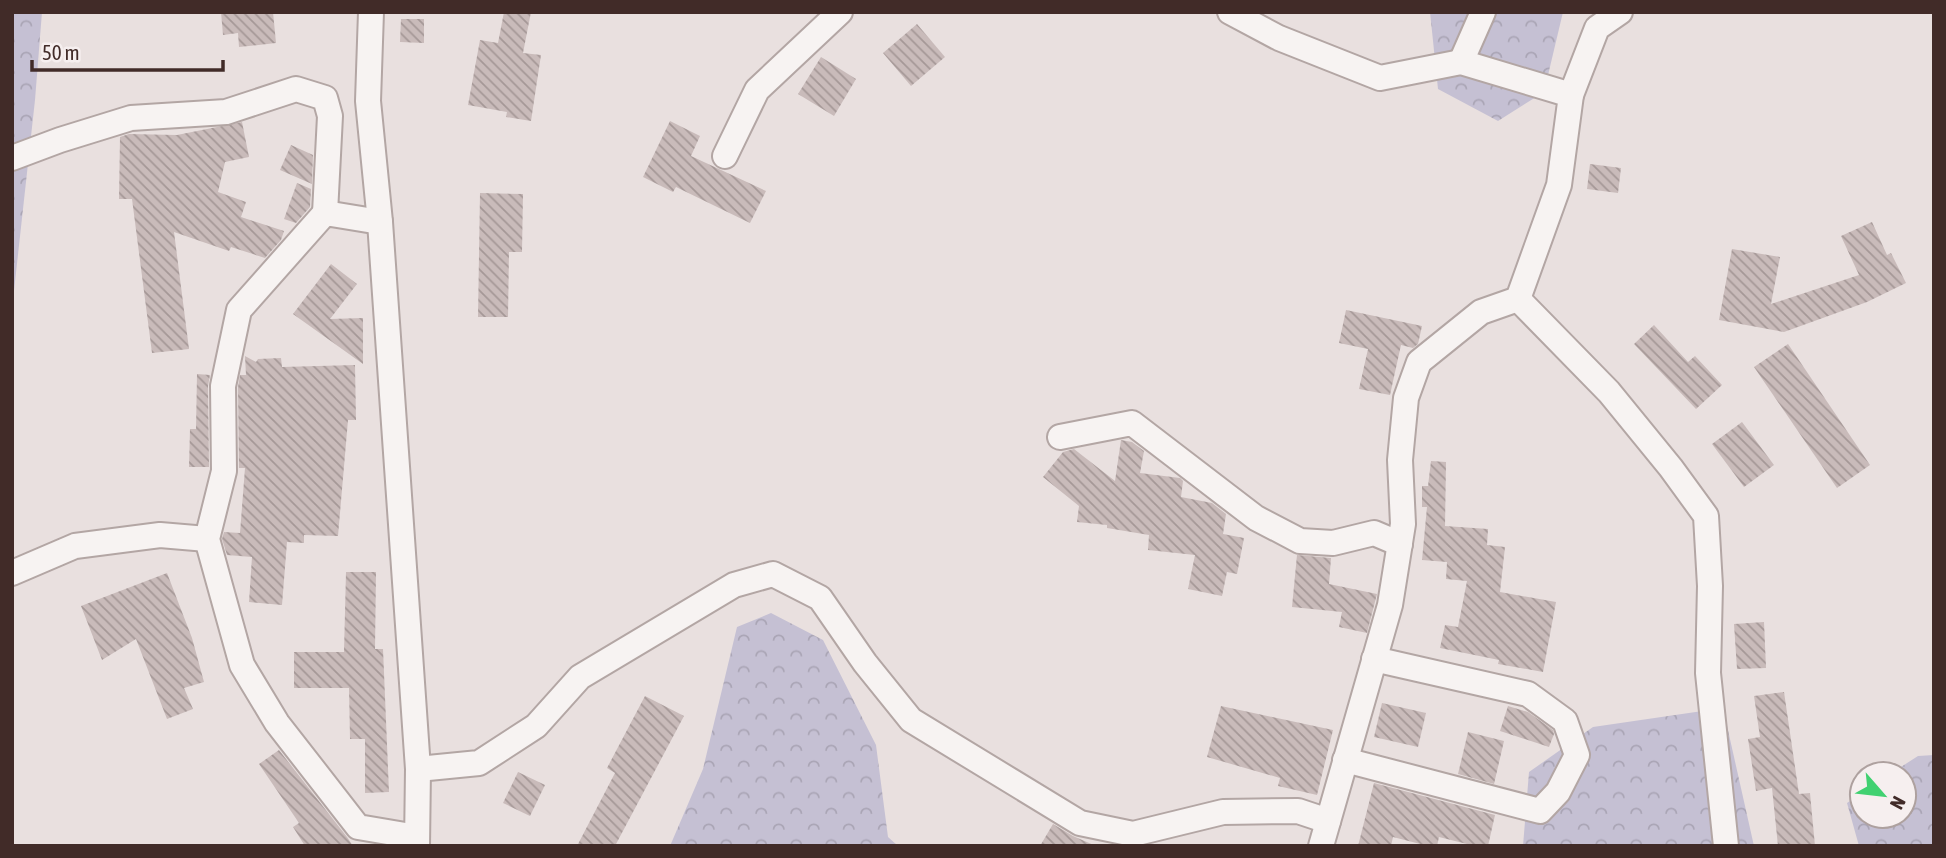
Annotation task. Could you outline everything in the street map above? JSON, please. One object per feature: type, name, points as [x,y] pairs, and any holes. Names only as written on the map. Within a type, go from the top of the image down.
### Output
[{"type":"street","points":[[12,158],[131,118],[226,112],[296,89],[325,98],[331,116],[325,213],[239,310],[223,386],[225,471],[207,539],[242,664],[276,723],[358,827],[417,842],[418,769],[380,222],[368,101],[371,12]]},
{"type":"street","points":[[725,156],[757,90],[839,12]]},
{"type":"street","points":[[1230,12],[1279,38],[1380,78],[1461,62],[1571,95]]},
{"type":"street","points":[[1461,62],[1483,12]]},
{"type":"street","points":[[1518,299],[1559,186],[1571,95],[1597,28],[1620,12]]},
{"type":"street","points":[[325,213],[380,222]]},
{"type":"street","points":[[1321,846],[1390,605],[1403,524],[1400,460],[1406,398],[1419,362],[1480,312],[1518,299]]},
{"type":"street","points":[[1518,299],[1609,392],[1706,516],[1710,586],[1708,673],[1726,846]]},
{"type":"street","points":[[1060,437],[1132,423],[1256,518],[1300,541],[1333,542],[1374,533],[1400,544]]},
{"type":"street","points":[[12,573],[75,546],[160,535],[207,539]]},
{"type":"street","points":[[418,769],[479,763],[536,726],[580,677],[734,585],[773,574],[820,598],[865,663],[911,720],[1080,823],[1133,834],[1223,813],[1298,811],[1328,821]]},
{"type":"street","points":[[1345,760],[1540,811],[1558,792],[1577,755],[1564,721],[1528,694],[1374,659]]},
{"type":"green space","points":[[12,12],[42,12],[12,309]]},
{"type":"green space","points":[[1430,12],[1563,12],[1544,92],[1498,121],[1438,89]]},
{"type":"green space","points":[[771,613],[823,640],[876,745],[888,837],[898,846],[670,846],[703,769],[737,627]]},
{"type":"green space","points":[[1723,708],[1754,846],[1523,846],[1529,772],[1593,727]]},
{"type":"green space","points":[[1934,755],[1934,846],[1859,846],[1855,830],[1918,830],[1918,760],[1912,760],[1918,756]]},
{"type":"building","points":[[221,12],[273,12],[276,43],[239,47],[238,33],[223,35]]},
{"type":"building","points":[[504,12],[531,12],[523,53],[541,55],[531,121],[506,117],[507,112],[468,105],[480,40],[498,43]]},
{"type":"building","points":[[401,19],[424,19],[424,43],[400,42]]},
{"type":"building","points":[[917,24],[945,57],[911,86],[883,53]]},
{"type":"building","points":[[821,57],[856,79],[834,116],[798,94]]},
{"type":"building","points":[[670,121],[700,136],[691,156],[766,191],[750,223],[676,187],[673,192],[643,177]]},
{"type":"building","points":[[242,122],[249,157],[225,162],[218,192],[246,202],[241,217],[284,231],[281,240],[265,258],[231,247],[229,251],[174,232],[189,349],[152,353],[132,199],[119,199],[120,137],[129,134],[177,135]]},
{"type":"building","points":[[291,145],[313,155],[312,184],[280,170]]},
{"type":"building","points":[[1590,164],[1621,168],[1618,193],[1587,189]]},
{"type":"building","points":[[297,183],[311,189],[310,207],[296,223],[284,219]]},
{"type":"building","points":[[480,193],[523,194],[522,252],[509,252],[508,317],[478,317]]},
{"type":"building","points":[[1872,222],[1887,255],[1891,253],[1906,283],[1867,302],[1784,332],[1719,320],[1732,249],[1780,257],[1771,304],[1859,275],[1841,236]]},
{"type":"building","points":[[331,264],[357,284],[330,319],[363,318],[363,364],[293,314]]},
{"type":"building","points":[[1346,310],[1422,326],[1418,344],[1413,348],[1401,345],[1390,395],[1359,389],[1368,349],[1339,343]]},
{"type":"building","points":[[1654,325],[1688,362],[1695,356],[1722,385],[1696,409],[1634,344]]},
{"type":"building","points":[[1788,344],[1870,465],[1837,488],[1754,367]]},
{"type":"building","points":[[245,356],[256,362],[258,359],[281,358],[282,367],[355,365],[356,420],[348,420],[338,536],[304,535],[304,543],[287,542],[282,605],[249,602],[252,557],[227,555],[222,539],[224,532],[240,533],[245,468],[239,468],[238,387],[240,375],[246,375]]},
{"type":"building","points":[[197,374],[210,375],[209,467],[189,467],[190,429],[196,429]]},
{"type":"building","points":[[1742,422],[1774,465],[1744,487],[1712,444]]},
{"type":"building","points":[[1121,440],[1132,442],[1144,451],[1140,473],[1180,478],[1183,481],[1181,497],[1212,503],[1226,514],[1223,534],[1244,538],[1237,574],[1227,572],[1222,596],[1188,589],[1195,555],[1148,550],[1149,535],[1107,528],[1107,525],[1077,522],[1079,506],[1043,477],[1063,452],[1074,449],[1115,481]]},
{"type":"building","points":[[1431,461],[1446,462],[1445,526],[1488,529],[1487,545],[1505,547],[1500,592],[1556,602],[1543,672],[1498,664],[1499,660],[1440,648],[1445,625],[1458,627],[1467,581],[1446,579],[1447,562],[1422,560],[1427,507],[1422,507],[1422,486],[1428,486]]},
{"type":"building","points":[[1297,555],[1331,558],[1329,584],[1377,594],[1367,633],[1339,627],[1342,612],[1292,607]]},
{"type":"building","points":[[346,572],[376,572],[375,649],[383,649],[389,792],[365,793],[365,739],[350,739],[349,688],[294,688],[294,652],[344,652]]},
{"type":"building","points":[[167,573],[192,638],[204,682],[184,688],[193,709],[167,719],[136,639],[102,660],[81,606]]},
{"type":"building","points":[[1764,622],[1766,668],[1737,669],[1734,624]]},
{"type":"building","points":[[1784,692],[1799,794],[1810,793],[1815,846],[1778,846],[1772,788],[1756,791],[1748,739],[1760,737],[1754,696]]},
{"type":"building","points":[[645,696],[684,716],[615,846],[577,846],[615,773],[607,768]]},
{"type":"building","points":[[1382,703],[1426,713],[1418,747],[1374,737]]},
{"type":"building","points":[[1221,706],[1333,730],[1317,795],[1278,786],[1280,778],[1207,757]]},
{"type":"building","points":[[1508,706],[1528,712],[1553,730],[1549,747],[1500,731]]},
{"type":"building","points":[[1468,732],[1504,741],[1494,784],[1458,774]]},
{"type":"building","points":[[279,750],[353,846],[305,846],[293,827],[299,823],[259,764]]},
{"type":"building","points":[[518,772],[545,785],[530,816],[503,803]]},
{"type":"building","points":[[1374,783],[1495,815],[1488,846],[1475,846],[1439,837],[1437,846],[1428,846],[1393,837],[1391,846],[1358,846]]},
{"type":"building","points":[[1053,824],[1073,836],[1096,846],[1040,846]]}]
